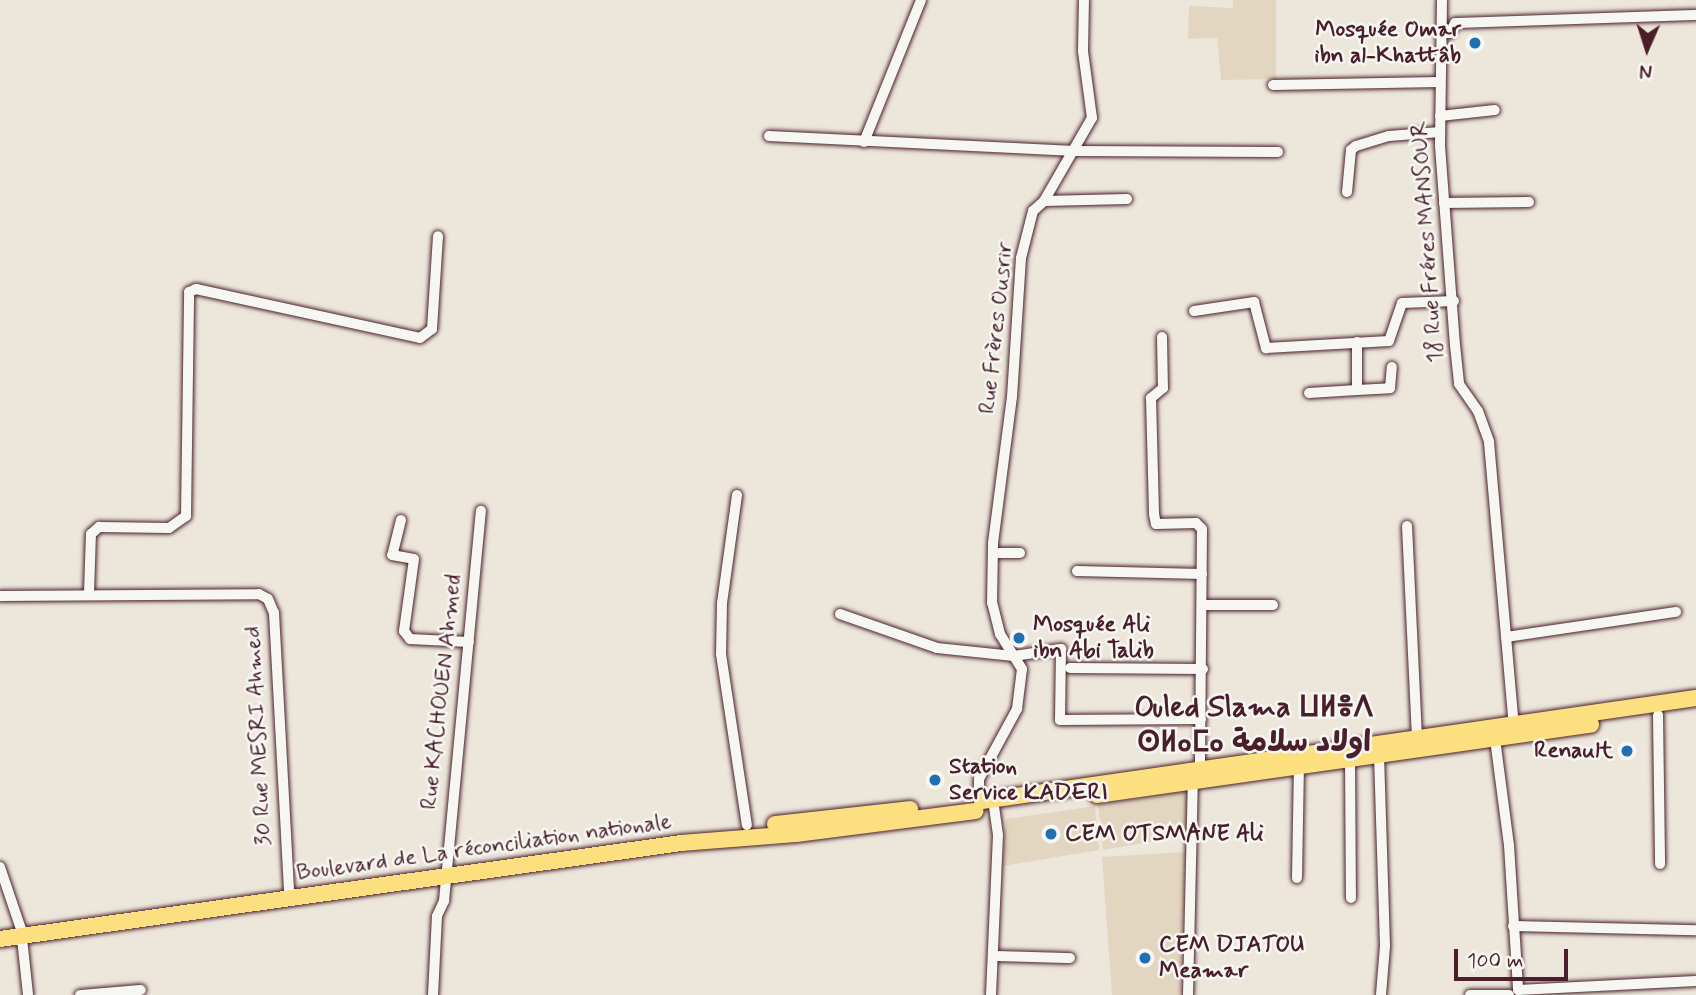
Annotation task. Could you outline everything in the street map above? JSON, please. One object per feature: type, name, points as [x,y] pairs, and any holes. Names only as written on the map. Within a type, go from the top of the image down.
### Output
[{"type":"highway","points":[[22,932],[289,891],[445,872],[747,825],[981,805],[1196,776],[1418,738],[1696,698]]},
{"type":"highway","points":[[1196,776],[1299,767],[1696,709]]},
{"type":"highway","name":"Boulevard de La réconciliation nationale","points":[[0,939],[22,932],[445,872],[681,842],[796,834],[981,805]]},
{"type":"highway","name":"Boulevard de La réconciliation nationale","points":[[0,931],[22,932]]},
{"type":"street","points":[[864,142],[921,0]]},
{"type":"street","name":"Rue Frères Ousrir","points":[[991,995],[998,835],[981,805],[979,779],[1017,709],[1022,669],[1000,634],[992,603],[993,552],[1012,397],[1021,258],[1034,211],[1044,201],[1092,118],[1083,51],[1084,0]]},
{"type":"street","name":"18 Rue Fréres MANSOUR","points":[[1442,0],[1440,132],[1459,384],[1478,411],[1489,442],[1514,724]]},
{"type":"street","points":[[1440,33],[1450,33],[1455,23],[1696,15]]},
{"type":"street","points":[[1273,85],[1440,82]]},
{"type":"street","points":[[1440,116],[1495,110]]},
{"type":"street","points":[[1347,192],[1351,150],[1356,146],[1389,136],[1440,132]]},
{"type":"street","points":[[769,136],[1075,150],[1278,152]]},
{"type":"street","points":[[1044,201],[1127,199]]},
{"type":"street","points":[[1444,203],[1529,202]]},
{"type":"street","points":[[89,593],[91,534],[99,527],[169,528],[186,516],[189,292],[196,289],[421,338],[432,329],[438,236]]},
{"type":"street","points":[[1194,311],[1254,302],[1266,348],[1389,341],[1402,303],[1454,300]]},
{"type":"street","points":[[1162,337],[1163,388],[1151,398],[1153,514],[1156,524],[1196,523],[1202,530],[1203,669],[1188,995]]},
{"type":"street","points":[[1357,342],[1357,390]]},
{"type":"street","points":[[1309,393],[1390,388],[1392,367]]},
{"type":"street","points":[[737,495],[722,603],[721,654],[747,825]]},
{"type":"street","name":"Rue KACHOUEN Ahmed","points":[[433,995],[437,916],[445,872],[481,512]]},
{"type":"street","points":[[401,520],[392,555],[414,559],[404,631],[410,639],[469,642]]},
{"type":"street","points":[[1407,526],[1418,738]]},
{"type":"street","points":[[993,552],[1020,553]]},
{"type":"street","points":[[1077,571],[1202,574]]},
{"type":"street","name":"30 Rue MESRI Ahmed","points":[[0,596],[89,593],[259,594],[268,599],[274,613],[289,891]]},
{"type":"street","points":[[1202,605],[1273,605]]},
{"type":"street","points":[[1506,637],[1676,612]]},
{"type":"street","points":[[840,614],[937,648],[1014,656],[1061,649],[1060,720],[1201,719]]},
{"type":"street","points":[[1070,668],[1203,669]]},
{"type":"street","points":[[1658,715],[1660,864]]},
{"type":"street","points":[[1495,738],[1509,845],[1518,990],[1696,981]]},
{"type":"street","points":[[1379,755],[1385,946],[1381,995]]},
{"type":"street","points":[[1350,760],[1351,898]]},
{"type":"street","points":[[1297,878],[1299,767]]},
{"type":"street","points":[[0,867],[22,932],[28,995]]},
{"type":"street","points":[[1513,926],[1696,930]]},
{"type":"street","points":[[993,956],[1070,958]]},
{"type":"street","points":[[80,995],[142,990]]},
{"type":"street","points":[[1470,995],[1508,995]]},
{"type":"shaded area","points":[[1233,0],[1276,0],[1276,79],[1221,80],[1217,38],[1188,39],[1189,6],[1233,8]]},
{"type":"shaded area","points":[[1188,791],[1186,836],[1103,850],[1098,805]]},
{"type":"shaded area","name":"CEM OTSMANE Ali","points":[[1095,806],[1099,850],[1003,866],[1006,819]]},
{"type":"shaded area","name":"CEM DJATOU Meamar","points":[[1185,852],[1180,995],[1112,995],[1102,857]]},
{"type":"place","name":"Mosquée Omar ibn al-Khattâb","points":[[1475,43]]},
{"type":"place","name":"Mosquée Ali ibn Abi Talib","points":[[1019,638]]},
{"type":"place","name":"Renault","points":[[1627,751]]},
{"type":"place","name":"Station Service KADERI","points":[[935,780]]},
{"type":"place","name":"CEM OTSMANE Ali","points":[[1051,834]]},
{"type":"place","name":"CEM DJATOU Meamar","points":[[1145,958]]},
{"type":"district","name":"Ouled Slama ⵡⵍⴻⴷ ⵙⵍⴰⵎⴰ اولاد سلامة","points":[[1254,725]]}]
